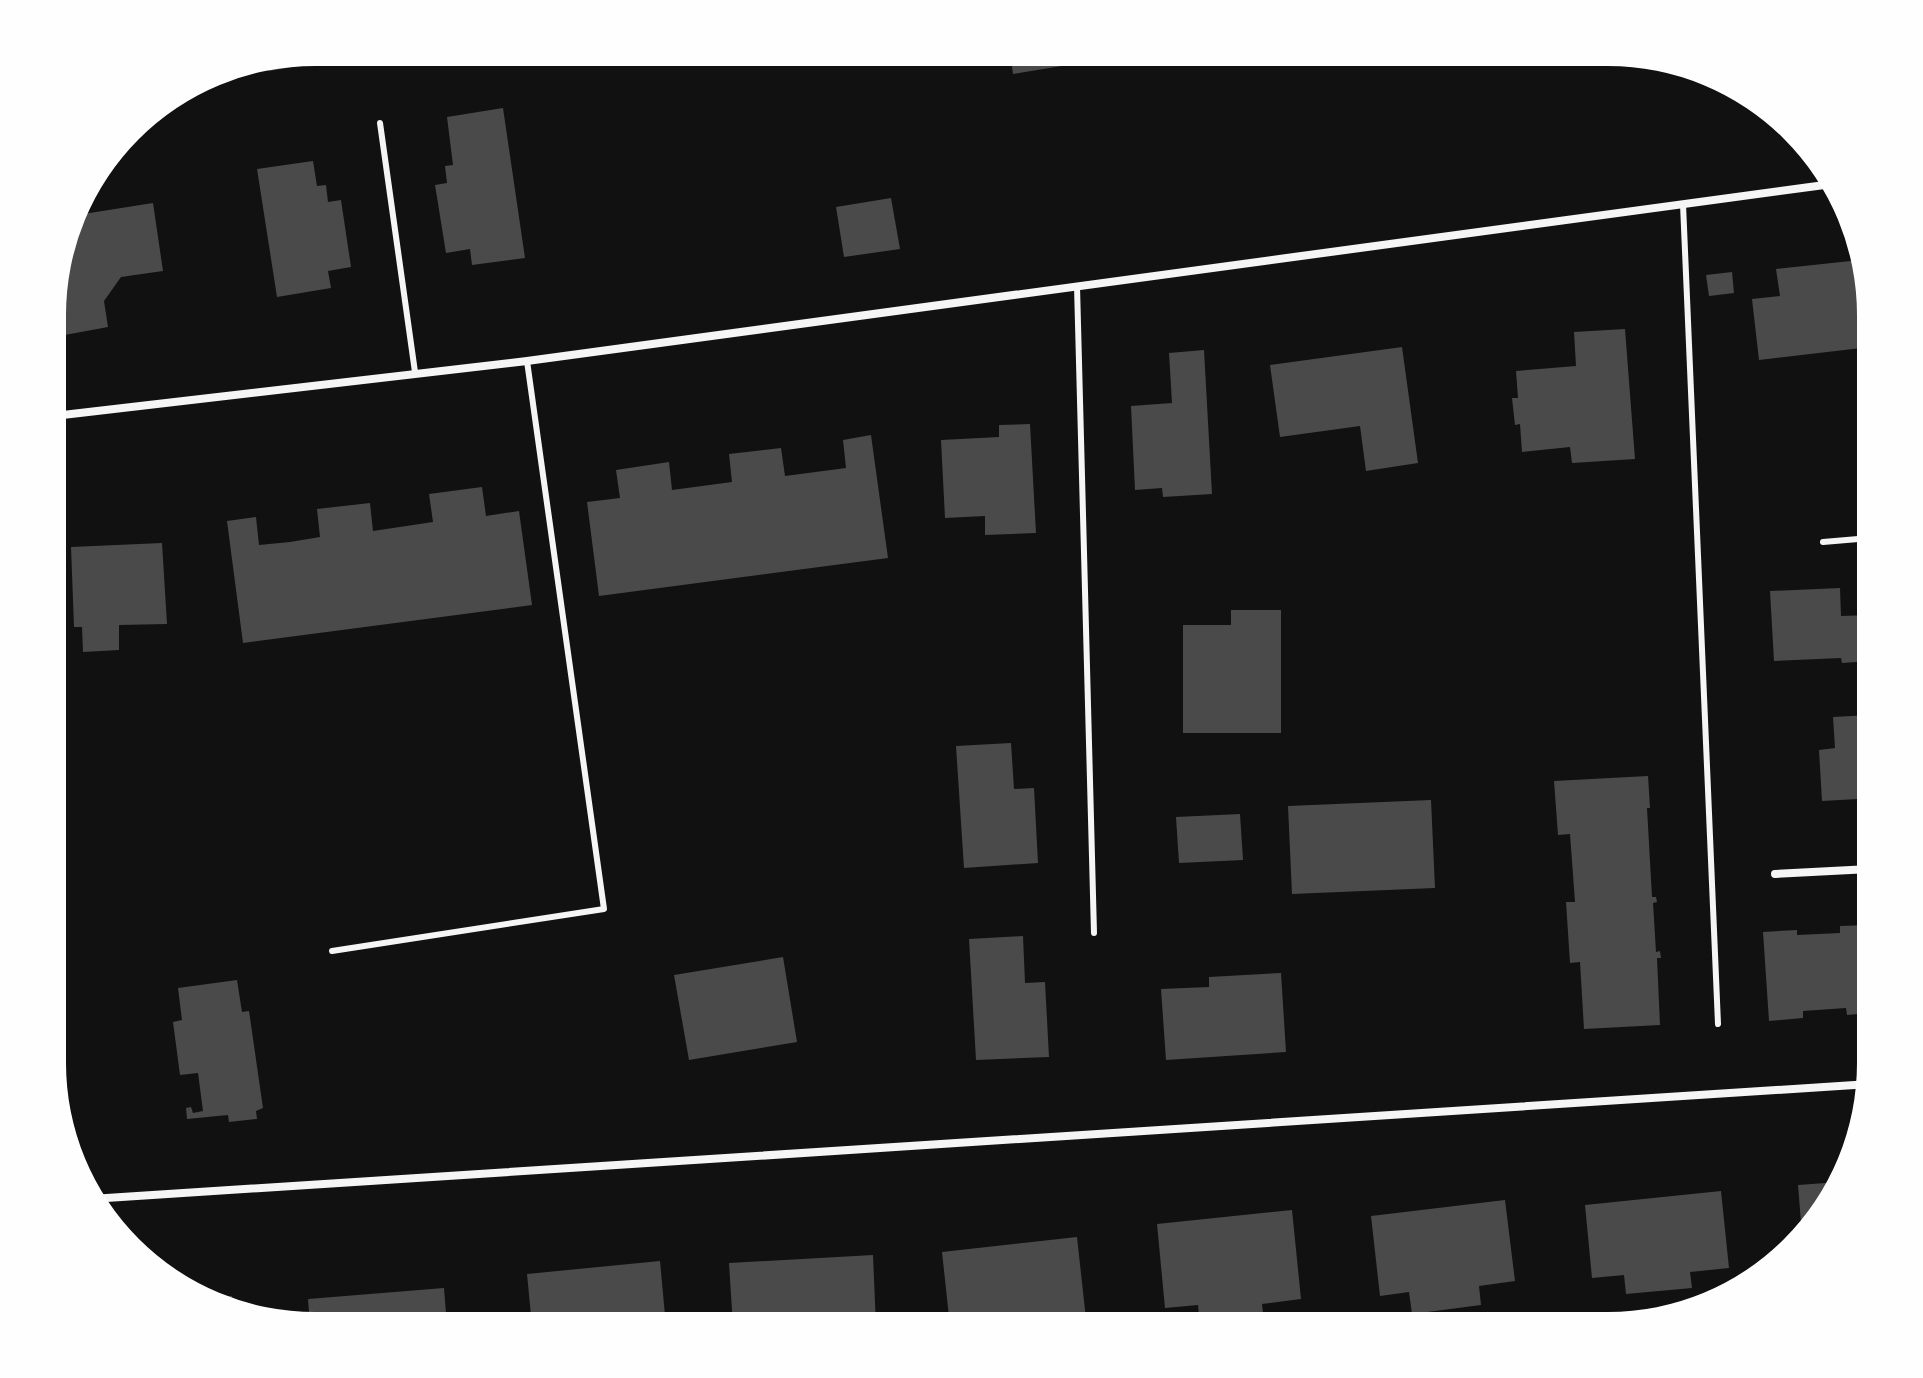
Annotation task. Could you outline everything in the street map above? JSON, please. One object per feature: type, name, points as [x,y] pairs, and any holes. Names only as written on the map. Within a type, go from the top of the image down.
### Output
[{"type":"street","points":[[66,415],[527,361],[1820,186]]},
{"type":"street","points":[[1775,874],[1856,870]]},
{"type":"street","points":[[106,1198],[1855,1085]]},
{"type":"lane","points":[[380,123],[415,372]]},
{"type":"lane","points":[[1683,204],[1718,1024]]},
{"type":"lane","points":[[1077,286],[1094,933]]},
{"type":"lane","points":[[332,951],[604,909],[527,361]]},
{"type":"lane","points":[[1823,542],[1856,539]]},
{"type":"building","points":[[1012,67],[1058,67],[1013,74]]},
{"type":"building","points":[[503,108],[525,258],[472,265],[470,249],[446,253],[435,185],[447,183],[445,166],[453,165],[447,117]]},
{"type":"building","points":[[313,161],[317,186],[326,185],[328,202],[341,200],[351,267],[328,271],[331,288],[277,297],[257,169]]},
{"type":"building","points":[[891,198],[900,249],[844,257],[836,207]]},
{"type":"building","points":[[153,203],[163,271],[121,277],[104,301],[108,327],[66,335],[68,283],[74,251],[88,213]]},
{"type":"building","points":[[1851,261],[1856,299],[1856,349],[1759,360],[1752,299],[1780,296],[1776,269]]},
{"type":"building","points":[[1732,272],[1734,293],[1709,296],[1706,275]]},
{"type":"building","points":[[1625,329],[1635,459],[1572,463],[1570,447],[1522,452],[1520,424],[1515,425],[1512,398],[1518,398],[1516,371],[1576,366],[1574,332]]},
{"type":"building","points":[[1402,347],[1418,463],[1366,471],[1360,426],[1280,437],[1270,365]]},
{"type":"building","points":[[1204,350],[1212,494],[1163,497],[1162,488],[1135,490],[1131,406],[1172,403],[1169,353]]},
{"type":"building","points":[[1030,424],[1036,533],[985,535],[985,516],[945,518],[941,440],[999,437],[999,425]]},
{"type":"building","points":[[871,435],[888,558],[599,596],[587,502],[620,498],[616,470],[669,462],[672,490],[732,482],[729,454],[781,448],[785,476],[846,468],[843,440]]},
{"type":"building","points":[[482,487],[486,516],[519,511],[532,605],[243,643],[227,521],[256,517],[259,545],[290,542],[320,537],[317,509],[370,503],[373,531],[433,522],[429,494]]},
{"type":"building","points":[[162,543],[167,624],[119,625],[119,650],[83,652],[82,627],[74,627],[71,547]]},
{"type":"building","points":[[1840,588],[1841,616],[1856,615],[1856,662],[1842,663],[1841,658],[1774,661],[1770,591]]},
{"type":"building","points":[[1231,610],[1281,610],[1281,733],[1183,733],[1183,625],[1231,625]]},
{"type":"building","points":[[1856,716],[1856,799],[1822,801],[1819,750],[1835,748],[1833,717]]},
{"type":"building","points":[[1011,743],[1014,789],[1034,788],[1038,863],[964,868],[956,746]]},
{"type":"building","points":[[1648,776],[1652,897],[1656,897],[1657,902],[1653,903],[1656,952],[1660,951],[1661,958],[1657,958],[1660,1025],[1584,1029],[1580,962],[1570,963],[1566,902],[1575,902],[1570,834],[1558,835],[1554,781]]},
{"type":"building","points":[[1431,800],[1435,888],[1292,894],[1288,806]]},
{"type":"building","points":[[1240,814],[1243,860],[1179,863],[1176,817]]},
{"type":"building","points":[[1856,925],[1856,1014],[1847,1015],[1846,1008],[1803,1011],[1803,1018],[1769,1021],[1763,932],[1797,930],[1797,935],[1840,933],[1840,926]]},
{"type":"building","points":[[1023,936],[1025,983],[1045,982],[1049,1057],[976,1060],[969,939]]},
{"type":"building","points":[[783,957],[797,1042],[689,1060],[674,975]]},
{"type":"building","points":[[1281,973],[1286,1052],[1166,1060],[1161,989],[1209,987],[1209,977]]},
{"type":"building","points":[[237,980],[242,1012],[249,1011],[263,1108],[256,1111],[257,1119],[229,1122],[228,1115],[187,1119],[186,1108],[191,1107],[193,1113],[203,1111],[198,1073],[180,1075],[173,1022],[182,1020],[178,988]]},
{"type":"building","points":[[1826,1183],[1801,1221],[1798,1185]]},
{"type":"building","points":[[1721,1191],[1729,1268],[1690,1272],[1692,1288],[1626,1294],[1624,1275],[1592,1278],[1585,1205]]},
{"type":"building","points":[[1505,1200],[1515,1281],[1479,1286],[1481,1305],[1412,1312],[1409,1292],[1380,1296],[1371,1216]]},
{"type":"building","points":[[1292,1210],[1301,1299],[1262,1304],[1263,1312],[1199,1312],[1198,1305],[1165,1308],[1157,1224]]},
{"type":"building","points":[[1077,1237],[1085,1312],[948,1311],[942,1252]]},
{"type":"building","points":[[873,1255],[875,1311],[732,1311],[729,1263]]},
{"type":"building","points":[[660,1261],[665,1311],[531,1311],[527,1274]]},
{"type":"building","points":[[444,1288],[446,1311],[309,1311],[308,1299]]}]
